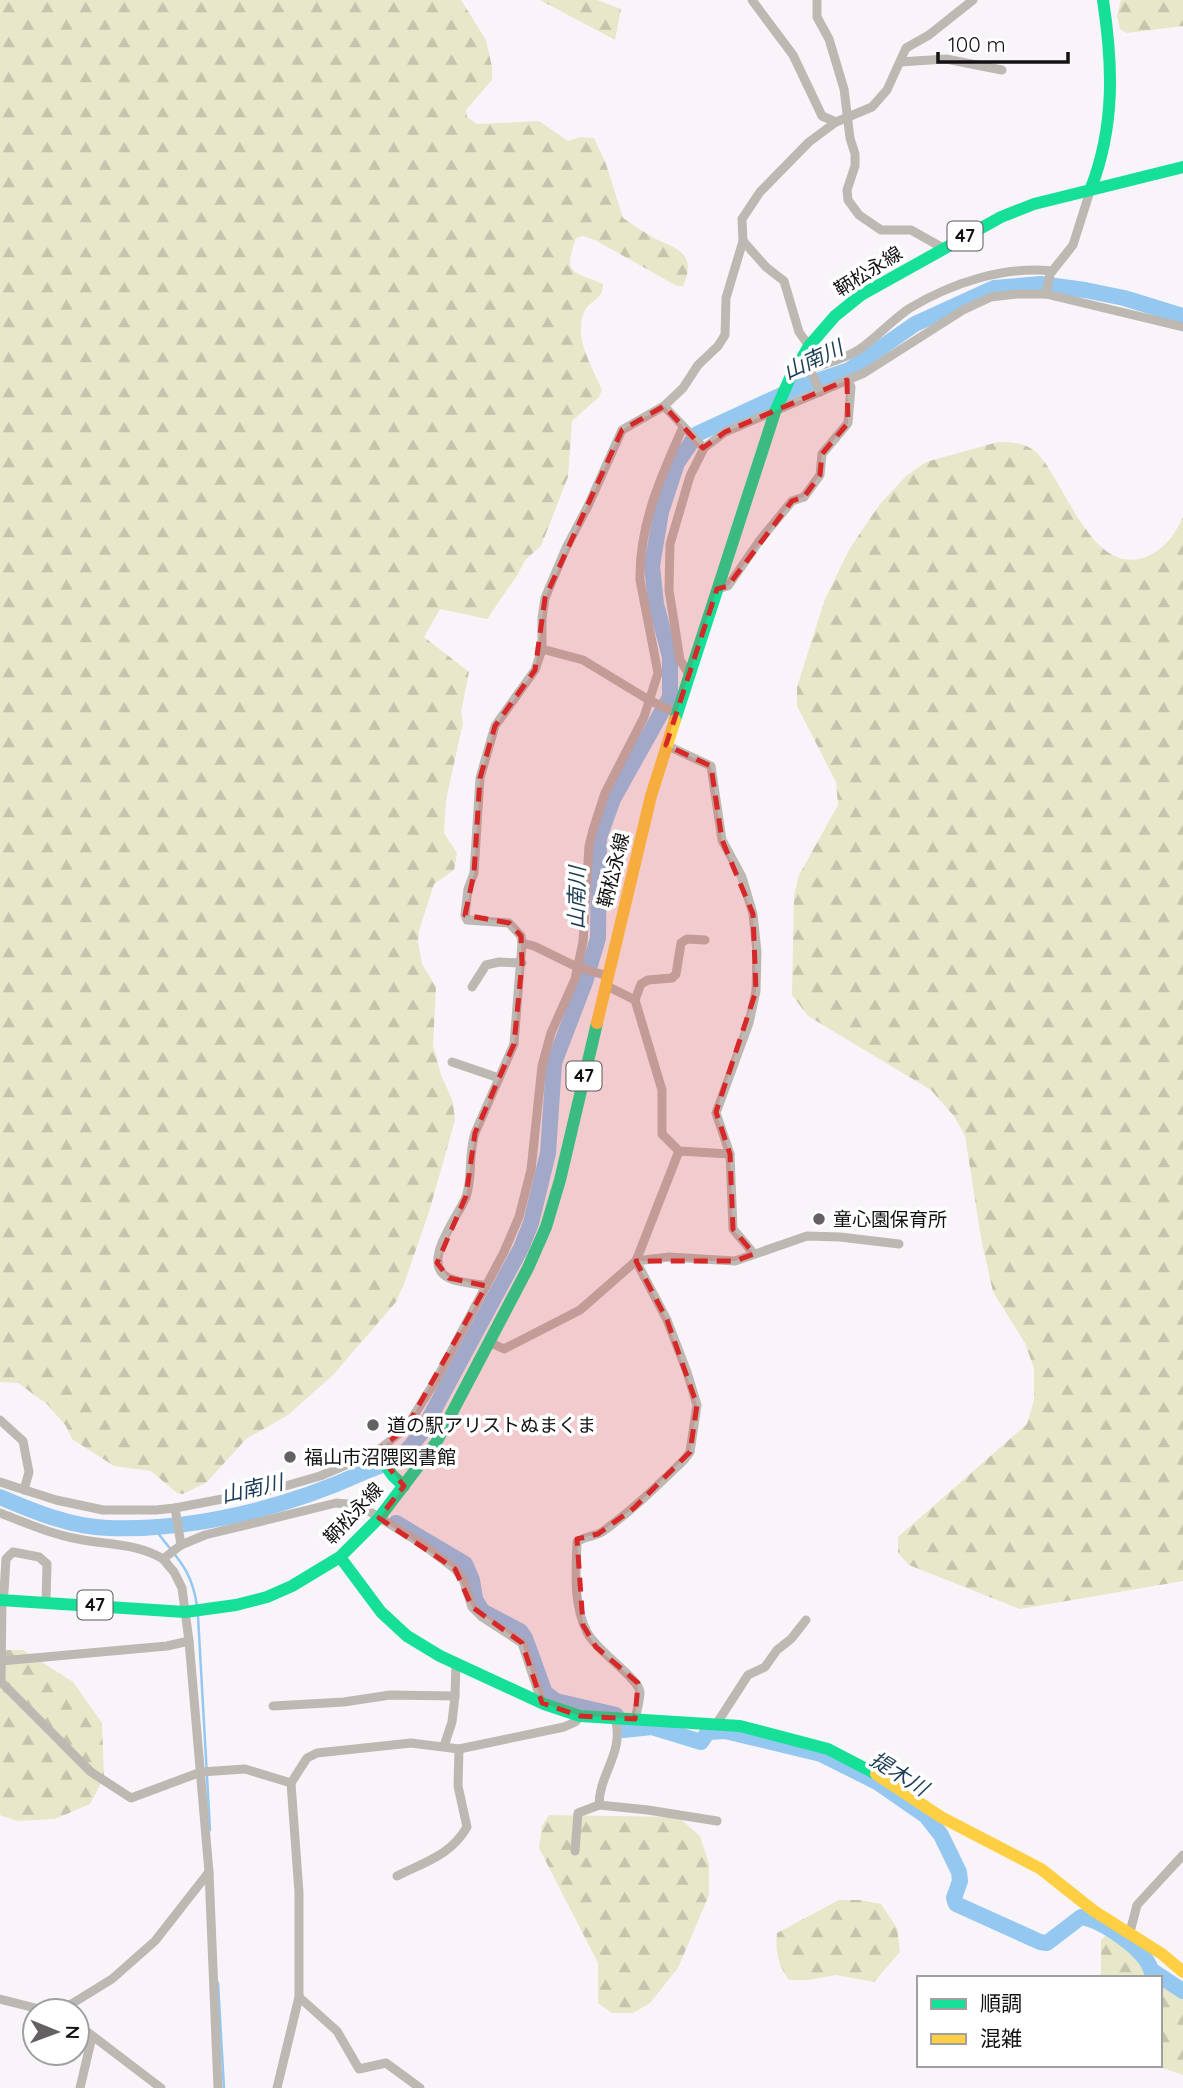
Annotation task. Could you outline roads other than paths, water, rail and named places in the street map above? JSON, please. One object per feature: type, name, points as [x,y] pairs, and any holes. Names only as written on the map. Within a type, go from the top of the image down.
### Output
[{"type":"main road","points":[[1091,188],[1099,171],[1111,120],[1113,87],[1110,40],[1103,0]]},
{"type":"main road","name":"鞆松永線","points":[[1,1600],[188,1611],[236,1605],[267,1597],[304,1580],[340,1558],[379,1518],[436,1443],[491,1343],[546,1227],[560,1180],[603,978],[673,712],[718,589],[776,410],[790,378],[809,346],[835,316],[861,295],[1001,217],[1034,204],[1091,188],[1183,167]]},
{"type":"main road","points":[[378,1454],[393,1476],[404,1486]]},
{"type":"main road","points":[[340,1558],[381,1613],[398,1629],[456,1663],[542,1703],[580,1716],[717,1723],[751,1729],[828,1749],[865,1767],[941,1817],[1041,1868],[1094,1911],[1130,1932],[1183,1972]]},
{"type":"street","points":[[752,0],[793,55],[822,116],[836,122]]},
{"type":"street","points":[[817,0],[817,17],[829,39],[844,89],[855,166],[847,190],[848,200],[859,215],[881,230],[911,230],[943,248]]},
{"type":"street","points":[[486,1286],[449,1278],[439,1270],[436,1263],[439,1250],[466,1196],[472,1144],[514,1044],[522,963],[521,936],[509,923],[467,920],[465,915],[468,889],[474,873],[480,778],[495,726],[536,670],[542,649],[545,598],[622,430],[664,406],[683,388],[698,365],[718,346],[725,335],[726,298],[743,241],[742,219],[760,192],[809,142],[836,122],[872,107],[887,90],[906,48],[929,35],[973,0]]},
{"type":"street","points":[[901,62],[946,60],[1002,70]]},
{"type":"street","points":[[1047,293],[1051,272],[1073,245],[1091,188]]},
{"type":"street","points":[[743,241],[766,267],[784,281],[799,332],[809,346]]},
{"type":"street","points":[[819,390],[810,369],[858,350],[909,309],[954,286],[1001,272],[1036,269],[1051,272]]},
{"type":"street","points":[[689,674],[680,660],[668,572],[670,544],[677,515],[702,447],[756,417],[864,373],[963,310],[991,297],[1016,293],[1047,293],[1183,327]]},
{"type":"street","points":[[718,589],[727,586],[792,501],[804,497],[820,475],[822,454],[848,423],[851,387],[847,380]]},
{"type":"street","points":[[664,406],[702,447]]},
{"type":"street","points":[[0,1482],[56,1500],[103,1510],[176,1511],[320,1476],[378,1454],[406,1428],[436,1380],[519,1217],[531,1170],[542,1066],[551,1033],[580,968],[589,846],[595,820],[604,793],[651,701],[659,673],[640,580],[642,541],[654,496],[684,429]]},
{"type":"street","points":[[542,649],[583,660],[673,712]]},
{"type":"street","points":[[666,745],[711,766],[722,839],[742,877],[753,914],[757,952],[756,991],[743,1044],[716,1113],[730,1154],[733,1229],[754,1254]]},
{"type":"street","points":[[705,940],[687,939],[681,943],[676,974],[672,978],[648,980],[641,984],[635,1000],[662,1090],[662,1134],[679,1151],[730,1154]]},
{"type":"street","points":[[522,943],[603,978],[635,1000]]},
{"type":"street","points":[[472,987],[486,965],[499,962],[522,963]]},
{"type":"street","points":[[452,1062],[499,1078]]},
{"type":"street","points":[[491,1343],[504,1349],[580,1310],[636,1261],[679,1151]]},
{"type":"street","points":[[636,1261],[669,1257],[735,1261],[807,1236],[899,1244]]},
{"type":"street","points":[[635,1719],[640,1692],[638,1683],[596,1647],[583,1625],[579,1607],[577,1542],[598,1534],[616,1521],[684,1460],[690,1452],[697,1405],[667,1320],[636,1261]]},
{"type":"street","points":[[0,1420],[23,1441],[29,1472],[24,1490]]},
{"type":"street","points":[[0,1513],[78,1539],[153,1552],[174,1549],[205,1535],[336,1503],[359,1505],[422,1544],[455,1569],[463,1579],[472,1607],[482,1617],[522,1643],[542,1703]]},
{"type":"street","points":[[176,1511],[174,1572],[182,1588],[188,1611],[189,1642],[205,1772],[218,2088]]},
{"type":"street","points":[[46,1602],[47,1564],[39,1557],[13,1552],[6,1559],[1,1600],[1,1682],[91,1772],[131,1798],[205,1772],[245,1769],[291,1783]]},
{"type":"street","points":[[717,1723],[748,1675],[765,1667],[777,1650],[806,1620]]},
{"type":"street","points":[[1,1661],[189,1642]]},
{"type":"street","points":[[444,1746],[452,1722],[456,1663]]},
{"type":"street","points":[[273,1706],[344,1702],[390,1695],[455,1696]]},
{"type":"street","points":[[277,2088],[299,1997],[299,1893],[291,1783],[307,1758],[317,1753],[411,1744],[458,1749],[564,1727],[575,1722],[580,1716]]},
{"type":"street","points":[[599,1805],[599,1796],[618,1744],[619,1731],[615,1718]]},
{"type":"street","points":[[397,1875],[448,1851],[467,1827],[458,1786],[458,1749]]},
{"type":"street","points":[[575,1852],[578,1813],[599,1805],[717,1821]]},
{"type":"street","points":[[1130,1932],[1137,1905],[1183,1855]]},
{"type":"street","points":[[83,1997],[112,1979],[155,1941],[209,1872]]},
{"type":"street","points":[[299,1997],[337,2031],[359,2069],[386,2063],[420,2088]]},
{"type":"street","points":[[0,2000],[21,2005]]},
{"type":"street","points":[[80,2088],[93,2037],[161,2088]]},
{"type":"waterway","name":"山南川","points":[[0,1497],[80,1525],[108,1528],[173,1526],[270,1507],[332,1486],[401,1456],[422,1432],[521,1248],[531,1223],[548,1153],[554,1063],[585,982],[598,938],[599,838],[613,799],[670,697],[670,657],[656,604],[652,566],[661,512],[677,463],[697,434],[799,387],[849,370],[915,324],[994,288],[1041,284],[1085,290],[1124,298],[1183,316]]},
{"type":"waterway","name":"提木川","points":[[396,1523],[465,1564],[472,1580],[475,1599],[482,1611],[520,1631],[525,1638],[545,1693],[556,1701],[616,1715]]},
{"type":"waterway","points":[[153,1526],[186,1571],[197,1606]]},
{"type":"waterway","points":[[198,1616],[210,1830]]},
{"type":"waterway","name":"提木川","points":[[624,1727],[623,1730],[652,1727],[701,1742],[708,1732],[725,1731],[821,1754],[877,1782],[926,1816],[941,1835],[959,1872],[960,1881],[954,1898],[956,1904],[1047,1943],[1081,1917],[1090,1919],[1132,1945],[1151,1970],[1160,1976]]},
{"type":"waterway","name":"提木川","points":[[1162,1977],[1183,1991]]},
{"type":"waterway","points":[[218,1983],[224,2088]]},
{"type":"place","name":"童心園保育所","points":[[819,1219]]},
{"type":"place","name":"道の駅アリストぬまくま","points":[[373,1425]]},
{"type":"place","name":"福山市沼隈図書館","points":[[290,1457]]}]
